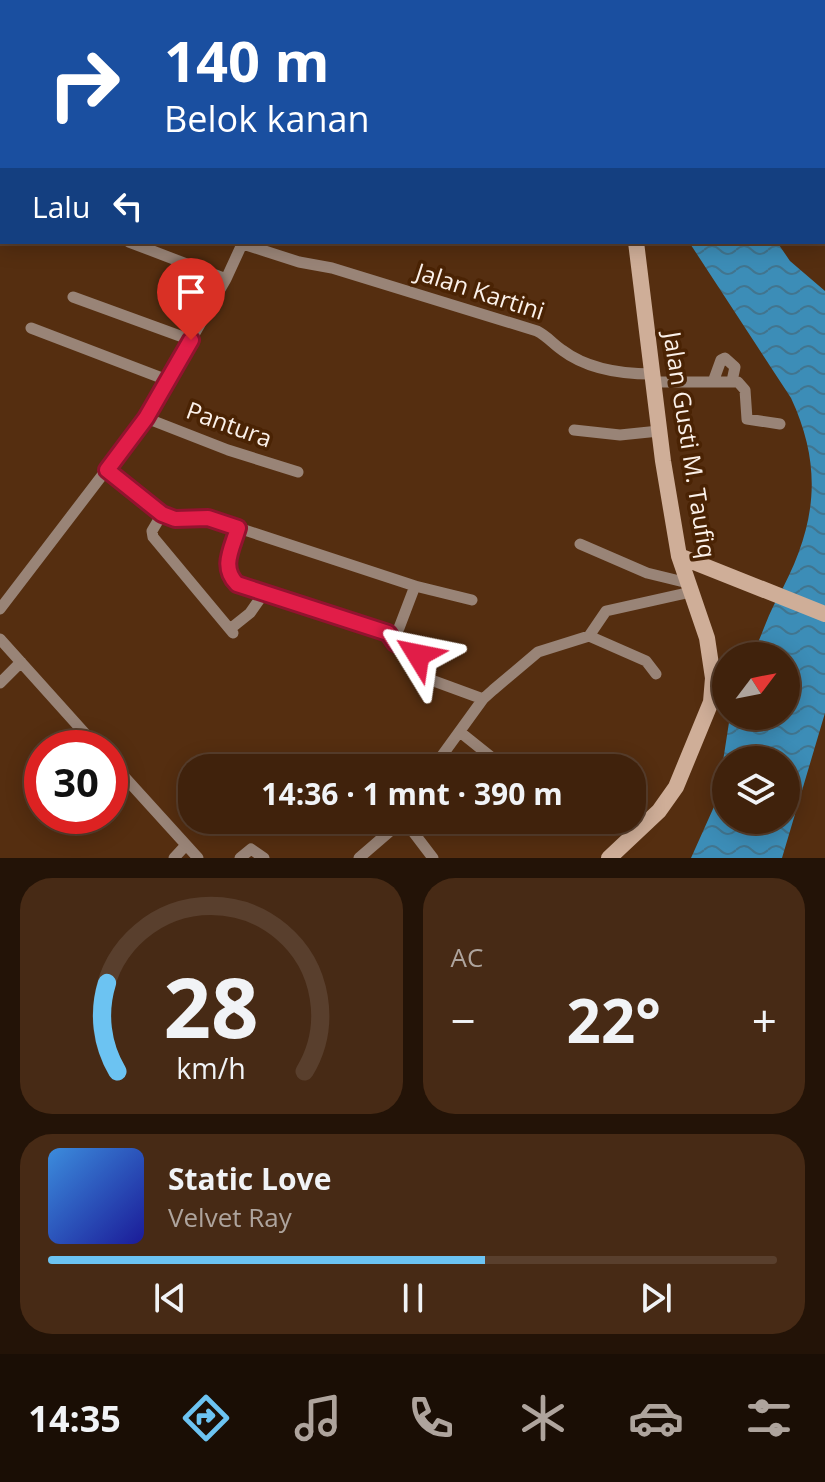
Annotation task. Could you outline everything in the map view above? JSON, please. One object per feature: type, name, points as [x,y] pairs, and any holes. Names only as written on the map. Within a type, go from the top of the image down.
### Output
[{"type":"main road","name":"Jalan Gusti M. Taufiq","points":[[609,858],[668,801],[689,759],[711,702],[712,660],[679,556],[659,431],[636,244]]},
{"type":"main road","points":[[679,556],[825,614]]},
{"type":"street","points":[[134,244],[226,279]]},
{"type":"street","points":[[0,609],[146,418],[226,279],[243,244]]},
{"type":"street","name":"Jalan Kartini","points":[[246,244],[537,331],[564,352],[610,371],[652,378],[732,381]]},
{"type":"street","points":[[73,297],[191,340]]},
{"type":"street","points":[[31,328],[167,380]]},
{"type":"street","points":[[713,382],[721,360],[725,358],[735,367],[732,381],[738,382],[745,390],[747,419],[780,424]]},
{"type":"street","name":"Pantura","points":[[146,418],[228,450],[298,472]]},
{"type":"street","points":[[574,430],[620,435],[659,431]]},
{"type":"street","points":[[107,470],[162,514],[175,519],[208,518],[415,586],[472,600]]},
{"type":"street","points":[[162,514],[152,531],[153,537],[232,631],[264,593]]},
{"type":"street","points":[[238,528],[227,572],[237,584],[264,593],[388,633],[396,632],[399,628],[415,586]]},
{"type":"street","points":[[580,544],[647,573],[690,587]]},
{"type":"street","points":[[444,754],[483,699],[538,652],[589,636],[606,611],[690,587]]},
{"type":"street","points":[[388,633],[395,643],[418,653],[418,672],[423,677],[483,699]]},
{"type":"street","points":[[589,636],[646,661],[656,674]]},
{"type":"street","points":[[0,639],[82,730]]},
{"type":"street","points":[[0,683],[21,662]]},
{"type":"street","points":[[460,732],[488,754]]},
{"type":"street","points":[[128,781],[198,858]]},
{"type":"street","points":[[359,858],[387,834]]},
{"type":"street","points":[[414,834],[433,858]]},
{"type":"street","points":[[174,858],[186,845]]},
{"type":"street","points":[[240,858],[251,849],[264,858]]},
{"type":"water","points":[[690,244],[778,244],[790,261],[825,291],[825,713],[800,797],[800,746],[725,746],[728,730],[800,730],[800,642],[758,642],[790,574],[807,524],[812,475],[808,450],[791,398]]},
{"type":"water","points":[[712,811],[712,834],[789,834],[782,858],[691,858]]},
{"type":"route","points":[[191,340],[146,418],[107,470],[162,514],[175,519],[208,518],[238,528],[227,565],[227,572],[237,584],[388,633],[399,646],[418,655]]}]
